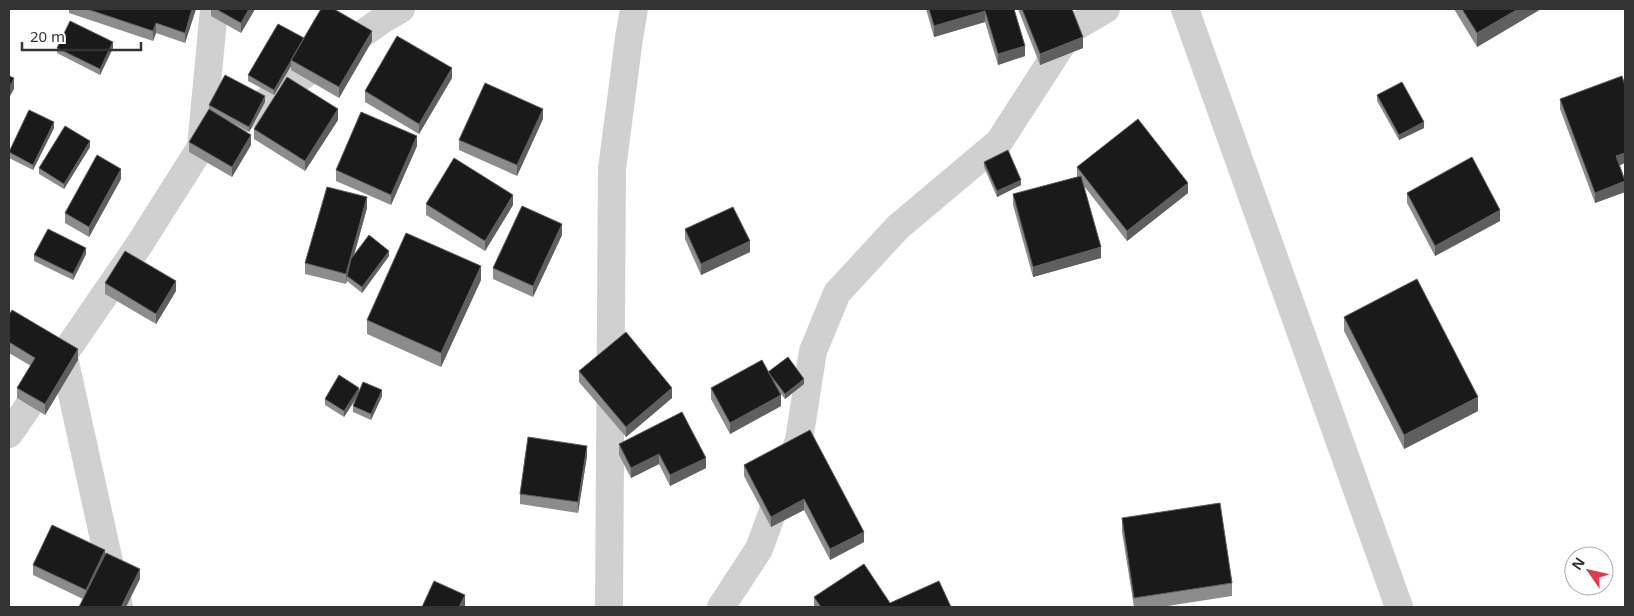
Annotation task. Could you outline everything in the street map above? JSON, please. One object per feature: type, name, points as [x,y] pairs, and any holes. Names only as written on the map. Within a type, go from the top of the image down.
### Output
[{"type":"street","points":[[201,147],[214,9]]},
{"type":"street","points":[[9,434],[139,245],[201,147],[401,9]]},
{"type":"street","points":[[610,607],[612,169],[634,9]]},
{"type":"street","points":[[721,607],[759,549],[799,440],[813,351],[837,293],[898,227],[999,142],[1072,29],[1106,9]]},
{"type":"street","points":[[1185,9],[1400,607]]},
{"type":"street","points":[[63,353],[120,607]]},
{"type":"building","points":[[87,9],[192,9],[185,33],[156,23],[153,31]]},
{"type":"building","points":[[216,9],[249,9],[241,23]]},
{"type":"building","points":[[321,9],[334,9],[372,31],[339,87],[291,60]]},
{"type":"building","points":[[929,9],[1014,9],[1025,46],[998,54],[985,11],[934,26]]},
{"type":"building","points":[[1022,9],[1072,9],[1083,37],[1040,54]]},
{"type":"building","points":[[1462,9],[1518,9],[1477,33]]},
{"type":"building","points":[[70,21],[113,42],[100,69],[57,48]]},
{"type":"building","points":[[278,24],[304,38],[274,90],[248,75]]},
{"type":"building","points":[[397,36],[452,68],[419,124],[365,91]]},
{"type":"building","points":[[225,75],[265,96],[249,127],[209,105]]},
{"type":"building","points":[[9,76],[14,78],[9,88]]},
{"type":"building","points":[[1622,76],[1625,85],[1625,153],[1616,156],[1625,181],[1595,193],[1560,99]]},
{"type":"building","points":[[287,77],[338,109],[305,161],[254,129]]},
{"type":"building","points":[[1402,82],[1424,122],[1399,135],[1377,95]]},
{"type":"building","points":[[485,83],[543,109],[517,165],[459,140]]},
{"type":"building","points":[[209,109],[251,135],[232,167],[189,142]]},
{"type":"building","points":[[29,110],[54,122],[33,165],[9,152]]},
{"type":"building","points":[[361,112],[417,136],[391,195],[336,170]]},
{"type":"building","points":[[1138,119],[1188,183],[1127,231],[1077,167]]},
{"type":"building","points":[[65,126],[90,141],[64,184],[39,168]]},
{"type":"building","points":[[1008,150],[1021,180],[997,191],[984,162]]},
{"type":"building","points":[[97,155],[121,169],[89,227],[65,213]]},
{"type":"building","points":[[1472,157],[1500,210],[1435,246],[1407,193]]},
{"type":"building","points":[[454,158],[513,195],[485,241],[426,204]]},
{"type":"building","points":[[1081,176],[1101,247],[1033,267],[1013,194]]},
{"type":"building","points":[[327,187],[367,197],[346,274],[305,263]]},
{"type":"building","points":[[522,206],[562,224],[533,286],[493,268]]},
{"type":"building","points":[[733,207],[750,241],[701,264],[685,229]]},
{"type":"building","points":[[48,229],[86,248],[73,274],[34,255]]},
{"type":"building","points":[[406,233],[481,266],[441,353],[367,320]]},
{"type":"building","points":[[369,235],[389,251],[362,287],[347,276],[351,259]]},
{"type":"building","points":[[125,251],[176,281],[156,314],[105,283]]},
{"type":"building","points":[[1417,279],[1478,397],[1404,435],[1344,317]]},
{"type":"building","points":[[12,310],[78,349],[45,404],[17,388],[35,358],[9,342],[9,315]]},
{"type":"building","points":[[626,332],[672,388],[626,427],[579,371]]},
{"type":"building","points":[[788,357],[804,379],[785,394],[768,372]]},
{"type":"building","points":[[762,360],[781,395],[730,423],[711,388]]},
{"type":"building","points":[[339,375],[359,388],[344,411],[325,399]]},
{"type":"building","points":[[363,382],[382,390],[371,414],[353,406]]},
{"type":"building","points":[[682,412],[706,458],[670,475],[659,454],[631,468],[619,444]]},
{"type":"building","points":[[810,430],[864,532],[830,549],[804,499],[771,517],[744,465]]},
{"type":"building","points":[[528,437],[587,446],[578,502],[520,494]]},
{"type":"building","points":[[1220,503],[1232,583],[1134,598],[1122,518]]},
{"type":"building","points":[[52,525],[105,550],[86,590],[33,565]]},
{"type":"building","points":[[106,553],[140,569],[121,607],[79,607]]},
{"type":"building","points":[[864,564],[890,603],[939,581],[951,607],[821,607],[814,597]]},
{"type":"building","points":[[434,581],[465,595],[459,607],[422,607]]}]
